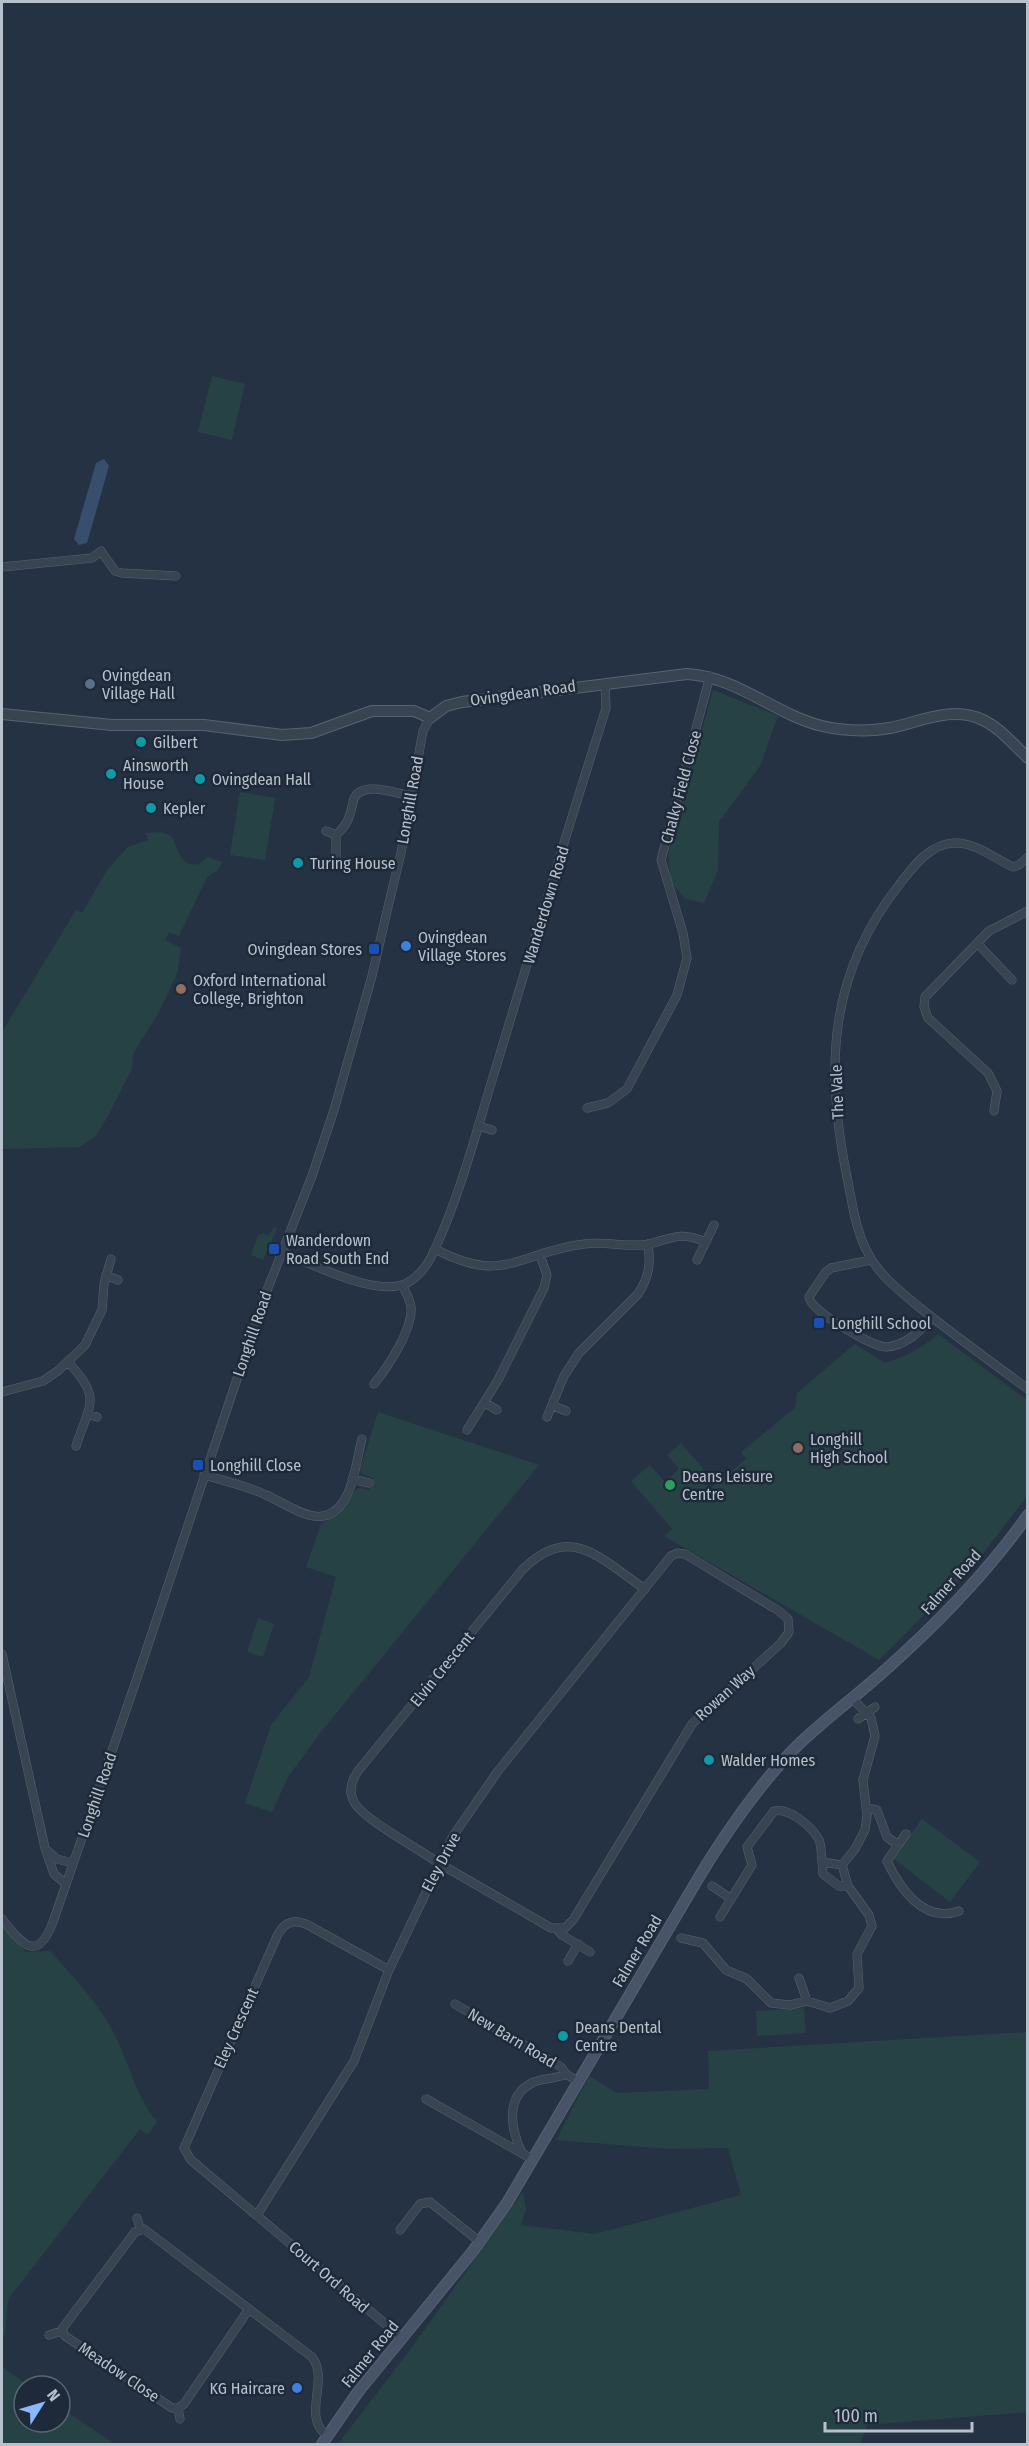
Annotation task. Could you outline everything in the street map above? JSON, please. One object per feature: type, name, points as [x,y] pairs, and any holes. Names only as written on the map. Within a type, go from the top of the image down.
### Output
[{"type":"main road","name":"Falmer Road","points":[[324,2440],[358,2392],[480,2242],[507,2203],[577,2081],[710,1859],[739,1815],[767,1779],[797,1747],[882,1673],[944,1614],[1028,1515]]},
{"type":"street","points":[[2,567],[92,558],[101,551],[116,571],[122,573],[176,576]]},
{"type":"street","name":"Ovingdean Road","points":[[430,718],[446,706],[462,702],[687,674],[710,676],[738,687],[804,720],[848,730],[889,728],[946,714],[968,715],[992,725],[1026,752]]},
{"type":"street","name":"Chalky Field Close","points":[[587,1108],[608,1103],[627,1089],[677,995],[687,958],[683,933],[661,861],[710,676]]},
{"type":"street","name":"Wanderdown Road","points":[[402,1285],[424,1269],[435,1249],[478,1126],[604,714],[605,683]]},
{"type":"street","points":[[2,714],[112,725],[204,725],[282,735],[310,733],[372,711],[414,711],[430,718]]},
{"type":"street","name":"Longhill Road","points":[[2,1919],[25,1944],[36,1946],[47,1938],[261,1307],[314,1169],[359,1021],[401,853],[423,731],[430,718]]},
{"type":"street","points":[[336,860],[336,835],[349,820],[355,797],[362,790],[370,789],[410,796]]},
{"type":"street","points":[[326,831],[336,835]]},
{"type":"street","name":"The Vale","points":[[1028,857],[1015,867],[968,845],[948,844],[930,850],[907,874],[887,899],[867,932],[852,965],[836,1033],[835,1090],[849,1188],[861,1238],[871,1260],[888,1280],[933,1318],[1028,1389]]},
{"type":"street","points":[[994,1111],[998,1091],[988,1073],[928,1018],[924,1007],[925,997],[988,931],[1028,911]]},
{"type":"street","points":[[977,944],[1012,980]]},
{"type":"street","points":[[478,1126],[492,1130]]},
{"type":"street","points":[[697,1260],[714,1225]]},
{"type":"street","points":[[435,1249],[469,1264],[486,1267],[507,1266],[561,1248],[586,1244],[648,1244],[681,1235],[706,1242]]},
{"type":"street","points":[[547,1417],[564,1376],[579,1353],[638,1294],[644,1284],[650,1265],[648,1244]]},
{"type":"street","points":[[282,1252],[370,1286],[384,1288],[402,1285],[410,1306],[409,1323],[386,1369],[374,1384]]},
{"type":"street","points":[[467,1430],[485,1403],[544,1288],[546,1275],[540,1255]]},
{"type":"street","points":[[2,1392],[43,1381],[68,1362],[85,1345],[96,1325],[103,1305],[106,1275],[111,1259]]},
{"type":"street","points":[[871,1260],[835,1266],[828,1270],[809,1297],[810,1303],[821,1314],[882,1346],[899,1344],[909,1339],[933,1318]]},
{"type":"street","points":[[106,1275],[118,1280]]},
{"type":"street","points":[[68,1362],[85,1381],[91,1400],[76,1446]]},
{"type":"street","points":[[485,1403],[497,1410]]},
{"type":"street","points":[[552,1405],[566,1411]]},
{"type":"street","points":[[87,1414],[97,1417]]},
{"type":"street","points":[[204,1475],[265,1494],[296,1512],[317,1516],[341,1505],[348,1495],[362,1439]]},
{"type":"street","points":[[352,1479],[369,1483]]},
{"type":"street","name":"Elvin Crescent","points":[[439,1863],[358,1807],[352,1796],[351,1787],[358,1771],[523,1569],[540,1553],[560,1546],[582,1549],[645,1589]]},
{"type":"street","name":"Eley Drive","points":[[257,2216],[349,2069],[389,1970],[458,1828],[498,1771],[671,1556],[679,1553],[687,1555]]},
{"type":"street","name":"Rowan Way","points":[[557,1929],[567,1926],[573,1920],[692,1724],[781,1643],[789,1632],[789,1624],[784,1615],[687,1555]]},
{"type":"street","points":[[2,1654],[45,1848],[54,1874],[66,1884]]},
{"type":"street","points":[[842,1865],[866,1830],[863,1780],[875,1736],[873,1722],[852,1698]]},
{"type":"street","points":[[858,1719],[875,1707]]},
{"type":"street","points":[[866,1808],[877,1810],[886,1837],[898,1845]]},
{"type":"street","points":[[720,1917],[752,1865],[747,1846],[775,1811],[787,1812],[815,1834],[820,1842],[824,1874],[839,1886],[848,1886]]},
{"type":"street","points":[[906,1834],[886,1861],[905,1894],[916,1903],[935,1912],[951,1914],[958,1911]]},
{"type":"street","points":[[45,1848],[57,1859],[73,1863]]},
{"type":"street","points":[[822,1862],[842,1865]]},
{"type":"street","points":[[439,1863],[548,1927],[557,1929],[562,1935],[590,1952]]},
{"type":"street","points":[[681,1938],[703,1942],[726,1970],[747,1979],[769,2002],[781,2006],[807,2001],[824,2007],[835,2007],[848,2001],[859,1988],[857,1954],[870,1931],[871,1920],[848,1886],[842,1865]]},
{"type":"street","points":[[712,1886],[730,1898]]},
{"type":"street","name":"Eley Crescent","points":[[257,2216],[191,2160],[186,2155],[184,2146],[278,1934],[287,1923],[301,1922],[389,1970]]},
{"type":"street","points":[[568,1961],[578,1944]]},
{"type":"street","points":[[800,1978],[807,2001]]},
{"type":"street","name":"New Barn Road","points":[[455,2004],[561,2067],[566,2074],[577,2081]]},
{"type":"street","name":"New Barn Road","points":[[522,2153],[512,2124],[517,2099],[533,2082],[558,2078],[566,2074]]},
{"type":"street","points":[[426,2099],[532,2159]]},
{"type":"street","points":[[400,2230],[420,2205],[430,2202],[480,2242]]},
{"type":"street","name":"Court Ord Road","points":[[257,2216],[402,2338]]},
{"type":"street","points":[[137,2218],[140,2228],[312,2357],[318,2366],[315,2413],[324,2440]]},
{"type":"street","name":"Meadow Close","points":[[140,2228],[63,2324],[62,2331],[65,2336],[172,2408],[178,2408],[184,2404],[249,2309]]},
{"type":"street","name":"Meadow Close","points":[[49,2335],[62,2331]]},
{"type":"street","name":"Meadow Close","points":[[178,2408],[180,2420]]},
{"type":"green space","points":[[212,376],[245,384],[232,440],[198,432]]},
{"type":"green space","points":[[713,690],[778,716],[760,766],[719,822],[718,870],[704,903],[685,899],[671,882],[668,854]]},
{"type":"green space","points":[[240,792],[275,798],[265,860],[230,855]]},
{"type":"green space","points":[[161,832],[171,836],[187,863],[200,864],[207,857],[222,862],[218,870],[207,877],[179,936],[169,932],[165,940],[181,948],[177,974],[159,1012],[133,1054],[132,1069],[95,1137],[79,1147],[2,1149],[2,1032],[76,910],[82,913],[107,870],[128,847],[148,840],[146,833]]},
{"type":"green space","points":[[274,1227],[277,1229],[263,1260],[251,1255],[258,1235],[263,1233],[268,1236]]},
{"type":"green space","name":"Longhill High School","points":[[938,1334],[1027,1400],[1027,1496],[975,1564],[879,1660],[664,1536],[672,1529],[631,1481],[650,1465],[665,1482],[679,1469],[667,1455],[681,1443],[705,1471],[699,1476],[710,1489],[746,1459],[741,1452],[795,1408],[797,1393],[855,1344],[885,1363],[926,1344]]},
{"type":"green space","points":[[378,1412],[539,1465],[321,1732],[288,1777],[272,1812],[245,1803],[271,1725],[309,1677],[336,1577],[306,1567],[321,1524],[338,1515],[355,1490],[360,1488],[369,1490],[373,1478],[362,1474],[360,1470]]},
{"type":"green space","points":[[258,1618],[274,1624],[263,1657],[247,1652]]},
{"type":"green space","points":[[922,1819],[980,1862],[950,1902],[893,1858]]},
{"type":"green space","points":[[2,1925],[26,1952],[50,1951],[93,2001],[109,2023],[138,2091],[157,2122],[148,2135],[140,2129],[9,2298],[2,2342]]},
{"type":"green space","points":[[804,2008],[806,2033],[757,2036],[756,2011]]},
{"type":"green space","points":[[1027,2032],[1027,2412],[867,2425],[860,2444],[338,2444],[412,2347],[523,2192],[526,2209],[521,2225],[595,2234],[741,2195],[728,2148],[669,2149],[556,2140],[589,2076],[617,2093],[709,2089],[708,2051]]},
{"type":"green space","points":[[2,2367],[12,2374],[12,2434],[72,2434],[72,2415],[115,2444],[2,2444]]},
{"type":"water","points":[[104,459],[109,466],[87,543],[79,545],[74,539],[96,463]]},
{"type":"place","name":"Ovingdean Village Hall","points":[[90,684]]},
{"type":"place","name":"Gilbert","points":[[141,742]]},
{"type":"place","name":"Ainsworth House","points":[[111,774]]},
{"type":"place","name":"Ovingdean Hall","points":[[200,779]]},
{"type":"place","name":"Kepler","points":[[151,808]]},
{"type":"place","name":"Turing House","points":[[298,863]]},
{"type":"place","name":"Ovingdean Village Stores","points":[[406,946]]},
{"type":"place","name":"Ovingdean Stores","points":[[374,949]]},
{"type":"place","name":"Oxford International College, Brighton","points":[[181,989]]},
{"type":"place","name":"Wanderdown Road South End","points":[[274,1249]]},
{"type":"place","name":"Longhill School","points":[[819,1323]]},
{"type":"place","name":"Longhill High School","points":[[798,1448]]},
{"type":"place","name":"Longhill Close","points":[[198,1465]]},
{"type":"place","name":"Deans Leisure Centre","points":[[670,1485]]},
{"type":"place","name":"Walder Homes","points":[[709,1760]]},
{"type":"place","name":"Deans Dental Centre","points":[[563,2036]]},
{"type":"place","name":"KG Haircare","points":[[297,2388]]}]
